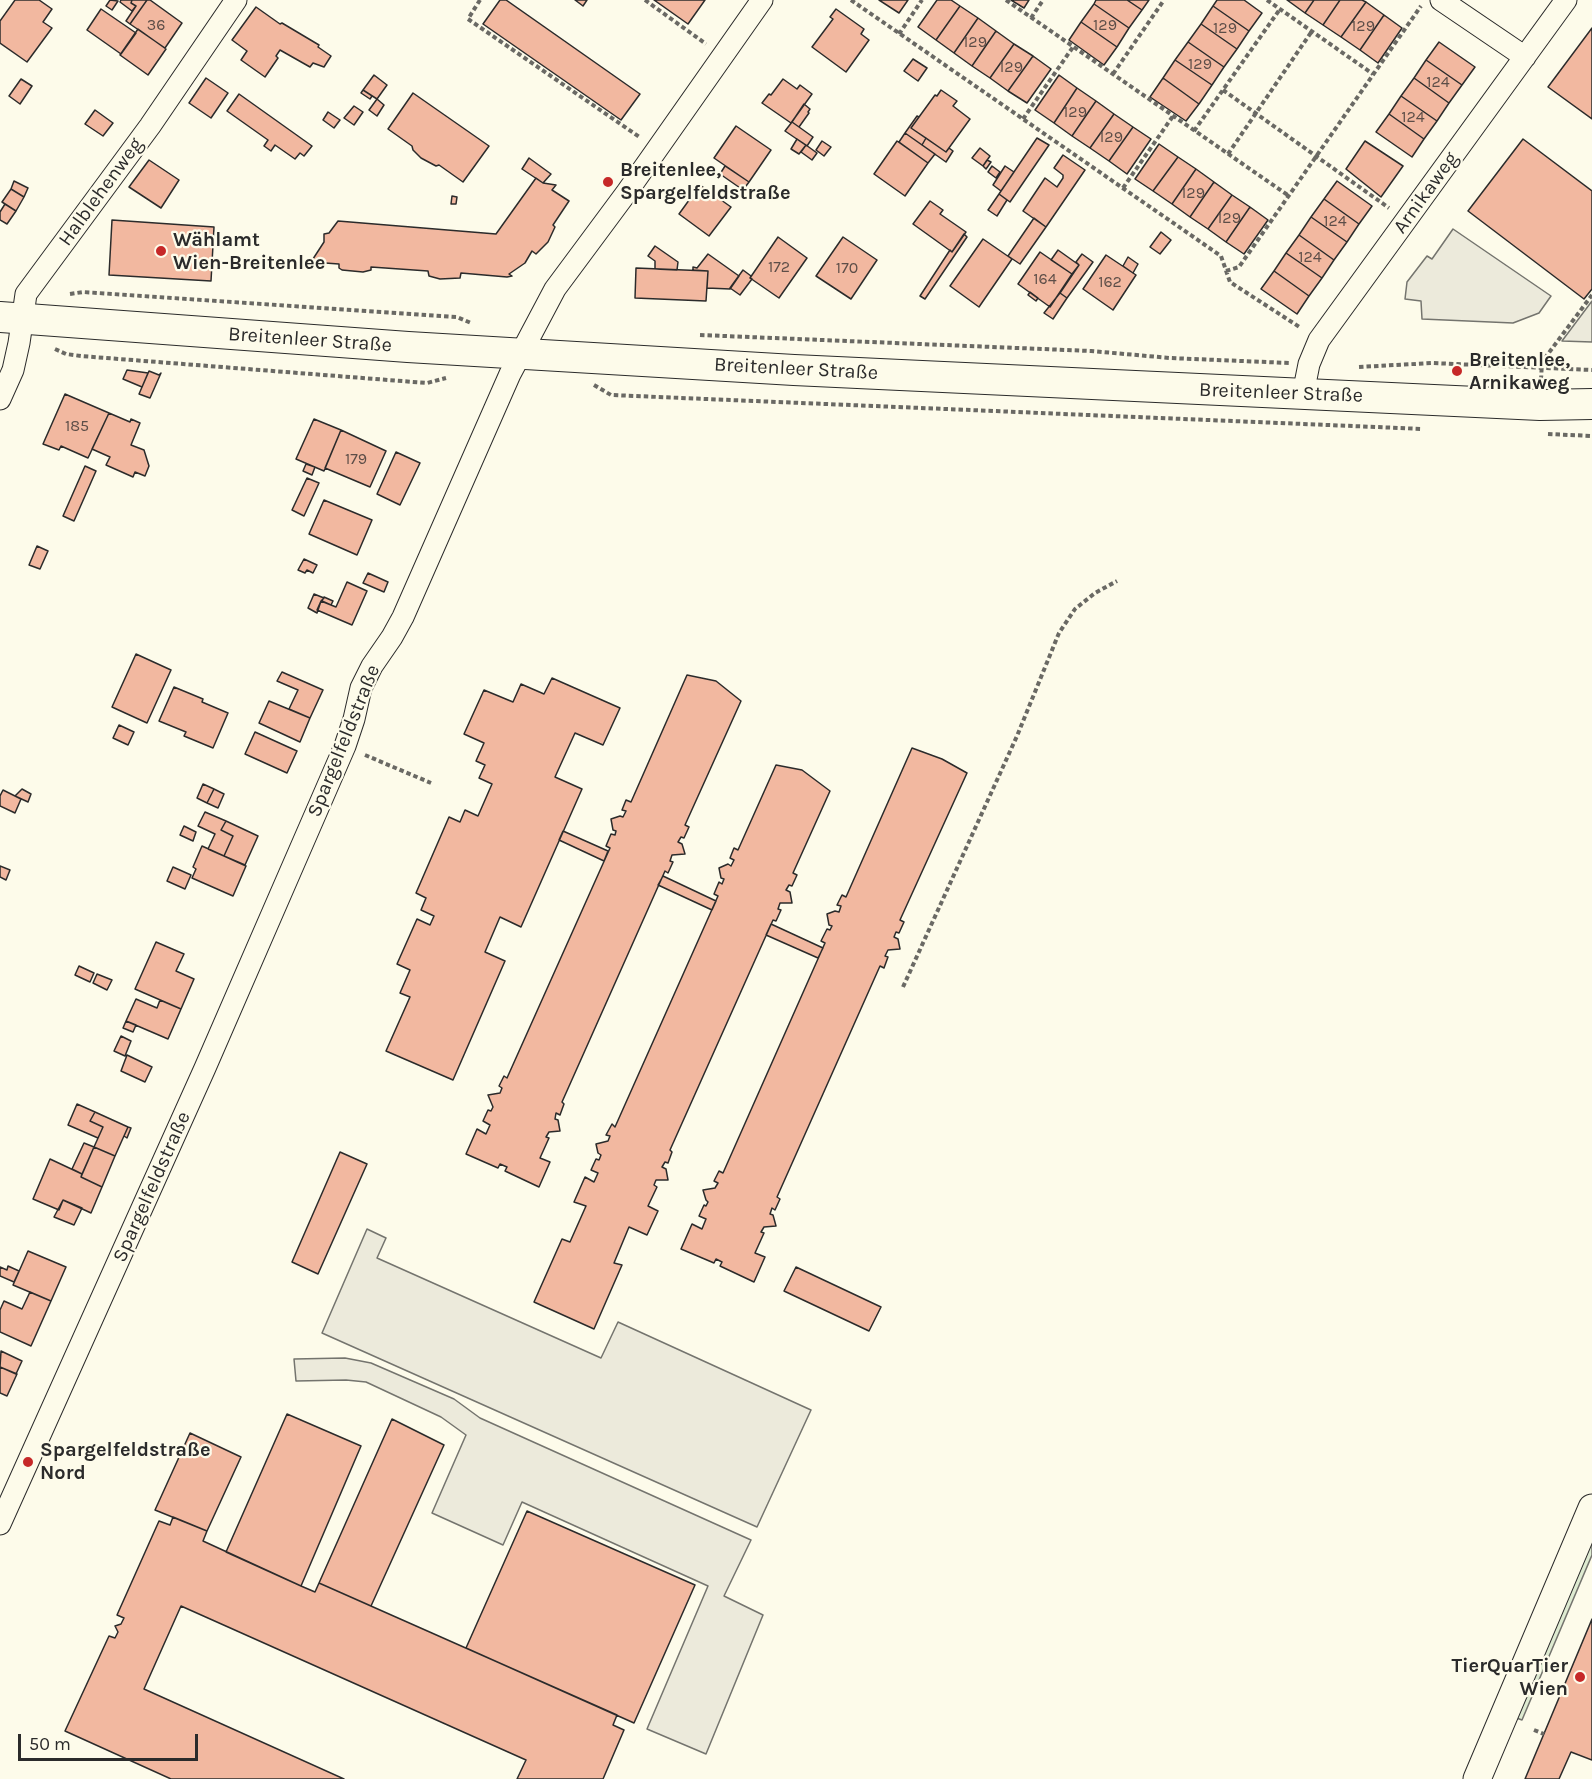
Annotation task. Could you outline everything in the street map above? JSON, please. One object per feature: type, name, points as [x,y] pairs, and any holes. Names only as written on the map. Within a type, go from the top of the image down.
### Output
[{"type":"main road","name":"Breitenleer Straße","points":[[11,318],[408,347],[794,370],[1540,405],[1592,404]]},
{"type":"street","name":"Halblehenweg","points":[[0,399],[13,370],[19,343],[11,318],[26,294],[150,126],[237,0]]},
{"type":"street","name":"Spargelfeldstraße","points":[[0,1524],[205,1068],[345,746],[361,688],[403,617],[519,353],[555,290],[762,0]]},
{"type":"street","name":"Arnikaweg","points":[[1304,394],[1309,364],[1319,340],[1566,0]]},
{"type":"street","points":[[1432,2],[1524,57]]},
{"type":"street","points":[[1477,1779],[1592,1508]]},
{"type":"path","points":[[480,0],[468,19],[641,138]]},
{"type":"path","points":[[645,0],[706,45]]},
{"type":"path","points":[[851,0],[1221,256],[1230,282],[1307,332]]},
{"type":"path","points":[[899,34],[922,0]]},
{"type":"path","points":[[1006,0],[1289,196]]},
{"type":"path","points":[[1031,18],[1043,0]]},
{"type":"path","points":[[1113,74],[1164,0]]},
{"type":"path","points":[[1267,0],[1373,74]]},
{"type":"path","points":[[1226,271],[1239,267],[1373,74],[1432,2]]},
{"type":"path","points":[[1194,131],[1280,9]]},
{"type":"path","points":[[1228,154],[1312,32]]},
{"type":"path","points":[[1023,119],[1073,47]]},
{"type":"path","points":[[1223,90],[1395,212]]},
{"type":"path","points":[[1123,188],[1173,116]]},
{"type":"path","points":[[63,295],[83,292],[457,317],[478,326]]},
{"type":"path","points":[[1540,405],[1542,362],[1592,295]]},
{"type":"path","points":[[693,335],[1091,351],[1285,363]]},
{"type":"path","points":[[46,346],[66,354],[81,356],[427,383],[450,376]]},
{"type":"path","points":[[1359,368],[1432,363],[1592,370]]},
{"type":"path","points":[[589,381],[611,395],[1429,429]]},
{"type":"path","points":[[1545,434],[1592,436]]},
{"type":"path","points":[[903,987],[1017,736],[1059,633],[1075,609],[1095,593],[1117,581]]},
{"type":"path","points":[[345,746],[431,783]]},
{"type":"path","points":[[1534,1730],[1544,1734]]},
{"type":"green space","points":[[1592,1528],[1592,1555],[1522,1720],[1511,1716]]},
{"type":"shaded area","points":[[1453,229],[1551,296],[1539,313],[1513,323],[1422,319],[1421,301],[1405,299],[1407,282],[1427,256],[1432,259]]},
{"type":"shaded area","points":[[1592,301],[1592,342],[1562,341]]},
{"type":"shaded area","points":[[367,1229],[386,1238],[377,1258],[601,1358],[618,1322],[811,1410],[757,1527],[322,1333]]},
{"type":"shaded area","points":[[345,1358],[371,1363],[454,1399],[480,1418],[751,1540],[724,1596],[763,1615],[706,1754],[647,1729],[708,1586],[522,1502],[503,1545],[432,1513],[466,1435],[441,1417],[366,1382],[296,1381],[294,1359]]},
{"type":"building","points":[[15,0],[39,0],[52,9],[43,22],[52,28],[27,62],[0,43],[0,21]]},
{"type":"building","points":[[110,0],[118,1],[112,10],[106,6]]},
{"type":"building","points":[[121,0],[132,0],[131,3],[136,6],[132,11],[120,2]]},
{"type":"building","points":[[132,0],[147,0],[130,24],[126,21],[136,6],[131,3]]},
{"type":"building","points":[[147,0],[182,23],[165,48],[130,24]]},
{"type":"building","points":[[500,0],[506,0],[640,94],[621,120],[483,24]]},
{"type":"building","points":[[575,0],[587,0],[583,6]]},
{"type":"building","points":[[654,0],[705,0],[688,24]]},
{"type":"building","points":[[879,0],[908,0],[899,13]]},
{"type":"building","points":[[937,0],[951,0],[960,6],[936,40],[918,27]]},
{"type":"building","points":[[1011,0],[1029,0],[1024,8]]},
{"type":"building","points":[[1096,0],[1127,0],[1142,10],[1129,28],[1094,4]]},
{"type":"building","points":[[1127,0],[1149,0],[1142,10]]},
{"type":"building","points":[[1217,0],[1244,0],[1262,13],[1249,31],[1213,6]]},
{"type":"building","points":[[1287,0],[1314,0],[1305,13]]},
{"type":"building","points":[[1314,0],[1340,0],[1323,25],[1305,13]]},
{"type":"building","points":[[1340,0],[1366,2],[1341,37],[1323,25]]},
{"type":"building","points":[[1366,2],[1384,15],[1360,50],[1341,37]]},
{"type":"building","points":[[1094,4],[1129,28],[1117,47],[1081,22]]},
{"type":"building","points":[[960,6],[978,18],[954,53],[936,40]]},
{"type":"building","points":[[1213,6],[1249,31],[1237,49],[1201,24]]},
{"type":"building","points":[[256,7],[280,24],[282,23],[319,45],[318,47],[331,56],[324,67],[313,63],[310,67],[280,50],[276,56],[278,58],[265,77],[241,60],[247,51],[232,40]]},
{"type":"building","points":[[101,9],[136,33],[121,54],[87,30]]},
{"type":"building","points":[[836,9],[864,29],[861,34],[869,40],[846,72],[812,47],[833,19],[830,17]]},
{"type":"building","points":[[1384,15],[1402,28],[1378,63],[1360,50]]},
{"type":"building","points":[[978,18],[996,31],[972,66],[954,53]]},
{"type":"building","points":[[1081,22],[1117,47],[1104,65],[1069,40]]},
{"type":"building","points":[[1201,24],[1237,49],[1224,67],[1188,42]]},
{"type":"building","points":[[1592,28],[1592,119],[1548,87]]},
{"type":"building","points":[[138,29],[166,49],[148,75],[120,55]]},
{"type":"building","points":[[996,31],[1014,44],[990,78],[972,66]]},
{"type":"building","points":[[1188,42],[1224,67],[1212,85],[1175,60]]},
{"type":"building","points":[[1439,42],[1475,67],[1462,85],[1426,60]]},
{"type":"building","points":[[1014,44],[1033,56],[1008,91],[990,78]]},
{"type":"building","points":[[1033,56],[1051,69],[1027,103],[1008,91]]},
{"type":"building","points":[[913,59],[927,68],[918,81],[904,71]]},
{"type":"building","points":[[1175,60],[1212,85],[1199,104],[1163,78]]},
{"type":"building","points":[[1426,60],[1462,85],[1449,103],[1414,78]]},
{"type":"building","points":[[374,75],[387,85],[377,99],[363,90]]},
{"type":"building","points":[[1059,75],[1077,88],[1054,123],[1035,110]]},
{"type":"building","points":[[206,78],[228,93],[211,118],[189,103]]},
{"type":"building","points":[[1163,78],[1199,104],[1186,121],[1150,97]]},
{"type":"building","points":[[1414,78],[1449,103],[1437,121],[1401,96]]},
{"type":"building","points":[[21,79],[32,86],[20,104],[9,96]]},
{"type":"building","points":[[783,79],[797,89],[800,85],[812,94],[791,123],[762,103]]},
{"type":"building","points":[[1077,88],[1096,101],[1072,136],[1054,123]]},
{"type":"building","points":[[363,90],[372,96],[370,99],[361,93]]},
{"type":"building","points":[[941,90],[957,101],[953,106],[970,119],[946,152],[911,128]]},
{"type":"building","points":[[413,93],[489,146],[463,182],[439,165],[436,166],[421,158],[412,146],[388,129]]},
{"type":"building","points":[[239,94],[312,146],[304,156],[300,153],[295,159],[275,145],[271,151],[264,146],[268,140],[227,111]]},
{"type":"building","points":[[1401,96],[1437,121],[1424,139],[1389,114]]},
{"type":"building","points":[[377,99],[384,105],[377,116],[369,110]]},
{"type":"building","points":[[1096,101],[1114,114],[1090,148],[1072,136]]},
{"type":"building","points":[[804,104],[810,109],[799,127],[792,122]]},
{"type":"building","points":[[354,106],[363,112],[354,125],[344,118]]},
{"type":"building","points":[[95,110],[113,123],[103,136],[85,124]]},
{"type":"building","points":[[328,112],[340,120],[334,128],[323,120]]},
{"type":"building","points":[[1114,114],[1133,127],[1109,161],[1090,148]]},
{"type":"building","points":[[1389,114],[1424,139],[1412,157],[1376,132]]},
{"type":"building","points":[[917,116],[919,117],[911,128],[926,138],[922,145],[905,133]]},
{"type":"building","points":[[792,122],[813,137],[807,146],[785,131]]},
{"type":"building","points":[[736,126],[771,150],[749,182],[714,158]]},
{"type":"building","points":[[1133,127],[1151,139],[1127,174],[1109,161]]},
{"type":"building","points":[[905,133],[935,154],[928,163],[899,142]]},
{"type":"building","points":[[926,138],[946,152],[949,148],[953,151],[946,162],[922,145]]},
{"type":"building","points":[[1037,138],[1049,145],[1010,202],[999,194]]},
{"type":"building","points":[[797,139],[806,145],[799,154],[791,149]]},
{"type":"building","points":[[1523,139],[1592,191],[1592,289],[1584,299],[1468,211]]},
{"type":"building","points":[[822,141],[831,147],[824,156],[816,150]]},
{"type":"building","points":[[897,141],[928,163],[905,196],[874,174]]},
{"type":"building","points":[[1365,141],[1403,166],[1381,197],[1346,169]]},
{"type":"building","points":[[1159,144],[1178,157],[1153,191],[1135,179]]},
{"type":"building","points":[[806,145],[817,153],[812,160],[801,152]]},
{"type":"building","points":[[980,148],[990,156],[983,166],[972,158]]},
{"type":"building","points":[[1063,155],[1085,170],[1046,227],[1023,211],[1045,178],[1057,187],[1063,175],[1054,168]]},
{"type":"building","points":[[1178,157],[1196,169],[1172,204],[1153,191]]},
{"type":"building","points":[[529,158],[551,174],[543,183],[522,169]]},
{"type":"building","points":[[149,160],[179,180],[161,208],[129,187]]},
{"type":"building","points":[[987,160],[991,162],[986,169],[983,166]]},
{"type":"building","points":[[725,166],[749,182],[743,190],[720,174]]},
{"type":"building","points":[[992,166],[1000,172],[996,178],[988,172]]},
{"type":"building","points":[[1005,166],[1014,172],[1001,191],[993,185]]},
{"type":"building","points":[[1196,169],[1214,182],[1190,217],[1172,204]]},
{"type":"building","points":[[536,178],[543,183],[556,185],[552,190],[569,201],[553,225],[555,227],[548,242],[536,254],[532,251],[525,263],[509,274],[512,276],[461,273],[460,278],[440,279],[429,276],[428,271],[371,267],[371,270],[363,272],[342,270],[339,264],[311,262],[324,242],[324,234],[329,233],[338,221],[496,234]]},
{"type":"building","points":[[14,181],[28,188],[24,197],[11,189]]},
{"type":"building","points":[[1337,181],[1372,206],[1359,224],[1324,199]]},
{"type":"building","points":[[1214,182],[1232,195],[1208,229],[1190,217]]},
{"type":"building","points":[[700,185],[731,207],[709,236],[679,214]]},
{"type":"building","points":[[11,189],[24,197],[16,211],[2,202]]},
{"type":"building","points":[[999,194],[1007,200],[997,216],[988,210]]},
{"type":"building","points":[[1232,195],[1250,207],[1226,242],[1208,229]]},
{"type":"building","points":[[452,196],[457,197],[456,204],[451,204]]},
{"type":"building","points":[[1324,199],[1359,224],[1347,242],[1311,217]]},
{"type":"building","points":[[930,201],[943,210],[940,214],[966,232],[952,252],[913,224]]},
{"type":"building","points":[[5,204],[16,211],[7,224],[0,220],[0,212]]},
{"type":"building","points":[[1250,207],[1268,220],[1244,254],[1226,242]]},
{"type":"building","points":[[1311,217],[1347,242],[1334,260],[1299,235]]},
{"type":"building","points":[[1034,218],[1046,227],[1020,264],[1008,256]]},
{"type":"building","name":"Wählamt Wien-Breitenlee","points":[[112,220],[214,227],[211,281],[109,275]]},
{"type":"building","points":[[1161,232],[1171,240],[1160,254],[1150,247]]},
{"type":"building","points":[[964,234],[967,237],[925,299],[920,296],[950,250],[952,252]]},
{"type":"building","points":[[1299,235],[1334,260],[1322,278],[1286,253]]},
{"type":"building","points":[[778,237],[807,258],[779,298],[750,278]]},
{"type":"building","points":[[843,237],[877,260],[851,299],[816,276]]},
{"type":"building","points":[[983,239],[1012,259],[979,307],[950,286]]},
{"type":"building","points":[[655,246],[678,262],[677,270],[655,269],[655,261],[648,256]]},
{"type":"building","points":[[1058,250],[1079,265],[1072,274],[1051,260]]},
{"type":"building","points":[[1040,252],[1072,274],[1050,307],[1018,284]]},
{"type":"building","points":[[1286,253],[1322,278],[1309,296],[1274,271]]},
{"type":"building","points":[[708,254],[739,276],[730,289],[707,288],[708,271],[693,270],[693,267],[697,268]]},
{"type":"building","points":[[1082,254],[1093,262],[1067,298],[1060,293],[1079,265],[1076,262]]},
{"type":"building","points":[[1106,255],[1136,275],[1113,310],[1083,289]]},
{"type":"building","points":[[1128,257],[1138,264],[1133,273],[1123,266]]},
{"type":"building","points":[[636,268],[708,271],[706,301],[635,298]]},
{"type":"building","points":[[743,270],[752,279],[740,295],[730,288]]},
{"type":"building","points":[[1274,271],[1309,296],[1297,314],[1261,289]]},
{"type":"building","points":[[1030,292],[1038,298],[1036,301],[1028,295]]},
{"type":"building","points":[[1060,293],[1067,298],[1053,319],[1044,313]]},
{"type":"building","points":[[127,370],[148,373],[142,387],[123,379]]},
{"type":"building","points":[[149,371],[159,375],[161,373],[150,398],[139,394]]},
{"type":"building","points":[[65,394],[109,413],[88,458],[61,446],[59,450],[43,444]]},
{"type":"building","points":[[109,413],[130,422],[131,419],[140,423],[131,445],[144,450],[149,466],[145,476],[135,472],[133,477],[106,465],[110,457],[92,449]]},
{"type":"building","points":[[314,419],[341,430],[324,471],[296,459]]},
{"type":"building","points":[[341,430],[386,451],[370,487],[325,468]]},
{"type":"building","points":[[396,452],[420,463],[400,505],[377,494]]},
{"type":"building","points":[[306,464],[315,467],[312,475],[303,471]]},
{"type":"building","points":[[85,466],[96,471],[74,521],[63,516]]},
{"type":"building","points":[[307,478],[319,483],[304,516],[292,510]]},
{"type":"building","points":[[324,500],[372,520],[357,555],[309,534]]},
{"type":"building","points":[[37,546],[48,551],[40,569],[29,565]]},
{"type":"building","points":[[304,559],[317,565],[313,573],[298,570]]},
{"type":"building","points":[[368,573],[388,582],[384,592],[363,583]]},
{"type":"building","points":[[347,582],[367,591],[352,625],[317,610],[321,601],[336,607]]},
{"type":"building","points":[[314,594],[324,598],[317,613],[308,608]]},
{"type":"building","points":[[324,597],[333,601],[331,605],[322,601]]},
{"type":"building","points":[[136,654],[171,670],[147,723],[112,707]]},
{"type":"building","points":[[282,672],[323,690],[310,718],[289,709],[298,690],[277,681]]},
{"type":"building","points":[[687,675],[716,681],[741,701],[685,825],[689,827],[684,838],[681,837],[678,842],[682,844],[685,854],[672,855],[670,861],[673,862],[668,873],[665,871],[562,1102],[564,1104],[560,1115],[556,1113],[555,1119],[558,1120],[560,1131],[549,1132],[546,1137],[549,1138],[540,1158],[550,1162],[539,1187],[505,1171],[507,1167],[500,1164],[498,1168],[466,1154],[477,1129],[486,1134],[490,1125],[483,1121],[488,1110],[491,1111],[493,1107],[488,1095],[500,1093],[502,1088],[499,1086],[504,1076],[507,1078],[610,848],[606,846],[611,834],[615,835],[616,831],[613,830],[611,819],[623,817],[626,811],[622,810],[626,800],[631,802]]},
{"type":"building","points":[[552,678],[620,708],[603,745],[575,733],[555,777],[582,789],[521,927],[500,917],[485,952],[505,961],[453,1080],[386,1051],[410,997],[400,993],[410,970],[397,964],[417,919],[430,925],[434,916],[421,910],[426,898],[416,893],[449,817],[460,822],[465,810],[478,816],[492,784],[479,778],[485,765],[476,761],[484,743],[464,734],[484,690],[513,702],[521,684],[544,694]]},
{"type":"building","points":[[174,687],[228,713],[213,748],[184,736],[186,732],[159,721]]},
{"type":"building","points":[[269,701],[310,718],[300,742],[259,723]]},
{"type":"building","points":[[119,725],[134,732],[128,745],[113,738]]},
{"type":"building","points":[[255,732],[297,751],[287,773],[245,754]]},
{"type":"building","points":[[912,748],[942,759],[967,773],[900,920],[904,922],[899,933],[896,932],[894,937],[898,939],[900,949],[888,950],[884,968],[880,966],[777,1197],[780,1199],[775,1210],[772,1208],[770,1214],[773,1215],[776,1226],[764,1227],[761,1232],[764,1233],[755,1253],[765,1257],[754,1282],[720,1266],[722,1262],[716,1259],[714,1263],[681,1249],[692,1224],[702,1229],[706,1219],[699,1216],[708,1202],[703,1190],[715,1188],[718,1183],[714,1181],[719,1171],[723,1173],[825,943],[821,941],[827,929],[830,930],[832,926],[829,925],[827,914],[839,912],[841,906],[837,905],[842,895],[846,897]]},
{"type":"building","points":[[776,765],[802,770],[830,791],[793,873],[797,875],[792,886],[789,885],[786,890],[790,892],[792,903],[780,903],[778,909],[781,910],[776,921],[773,920],[670,1150],[672,1152],[668,1163],[665,1162],[662,1167],[666,1169],[668,1180],[656,1180],[654,1185],[657,1187],[648,1206],[658,1211],[647,1235],[629,1227],[614,1263],[622,1265],[594,1329],[534,1302],[562,1239],[570,1242],[586,1206],[574,1202],[585,1177],[594,1182],[598,1173],[591,1170],[596,1159],[599,1160],[601,1155],[598,1153],[596,1144],[608,1141],[610,1136],[606,1135],[612,1124],[615,1127],[718,896],[714,894],[719,882],[722,884],[724,879],[721,878],[719,868],[728,864],[731,866],[734,860],[730,858],[734,848],[738,850]]},
{"type":"building","points":[[203,784],[214,789],[207,803],[197,798]]},
{"type":"building","points":[[22,789],[31,794],[28,802],[15,796]]},
{"type":"building","points":[[214,789],[224,794],[218,808],[207,803]]},
{"type":"building","points":[[3,790],[21,799],[15,813],[0,806],[0,796]]},
{"type":"building","points":[[205,812],[226,821],[221,830],[233,836],[224,856],[208,849],[215,834],[198,826]]},
{"type":"building","points":[[226,821],[258,836],[245,865],[224,856],[233,836],[221,830]]},
{"type":"building","points":[[184,826],[196,832],[193,841],[180,835]]},
{"type":"building","points":[[563,831],[608,851],[604,861],[559,840]]},
{"type":"building","points":[[202,846],[246,866],[233,896],[192,878],[196,869],[193,867]]},
{"type":"building","points":[[0,866],[10,870],[6,880],[0,877]]},
{"type":"building","points":[[173,867],[191,875],[185,889],[167,881]]},
{"type":"building","points":[[663,876],[716,901],[712,910],[658,885]]},
{"type":"building","points":[[771,924],[823,948],[818,958],[766,935]]},
{"type":"building","points":[[156,942],[184,954],[176,971],[194,979],[181,1009],[135,989]]},
{"type":"building","points":[[79,966],[94,973],[90,982],[75,975]]},
{"type":"building","points":[[97,974],[112,980],[107,990],[93,983]]},
{"type":"building","points":[[136,999],[157,1008],[160,1000],[181,1009],[168,1039],[126,1021]]},
{"type":"building","points":[[126,1021],[136,1025],[133,1032],[123,1028]]},
{"type":"building","points":[[121,1036],[131,1041],[125,1056],[114,1051]]},
{"type":"building","points":[[127,1055],[152,1067],[145,1082],[121,1071]]},
{"type":"building","points":[[77,1104],[95,1112],[90,1121],[103,1127],[98,1138],[68,1125]]},
{"type":"building","points":[[95,1112],[128,1127],[115,1156],[94,1147],[103,1127],[90,1121]]},
{"type":"building","points":[[128,1127],[131,1128],[127,1138],[124,1136]]},
{"type":"building","points":[[84,1143],[94,1147],[82,1174],[72,1169]]},
{"type":"building","points":[[94,1147],[115,1156],[102,1187],[81,1177]]},
{"type":"building","points":[[340,1152],[367,1164],[318,1274],[292,1262]]},
{"type":"building","points":[[50,1159],[82,1174],[81,1177],[102,1187],[91,1213],[63,1200],[59,1210],[33,1199]]},
{"type":"building","points":[[63,1200],[82,1208],[74,1225],[54,1217]]},
{"type":"building","points":[[28,1251],[66,1267],[51,1301],[13,1285]]},
{"type":"building","points":[[8,1266],[19,1271],[14,1282],[0,1276],[0,1267],[7,1270]]},
{"type":"building","points":[[796,1267],[881,1307],[869,1331],[784,1291]]},
{"type":"building","points":[[30,1292],[51,1301],[31,1346],[0,1332],[0,1310],[4,1301],[22,1309]]},
{"type":"building","points":[[1,1351],[22,1361],[16,1374],[0,1367]]},
{"type":"building","points":[[0,1367],[17,1374],[7,1396],[0,1393]]},
{"type":"building","points":[[287,1414],[361,1446],[301,1586],[226,1552]]},
{"type":"building","points":[[392,1419],[444,1445],[371,1606],[319,1583]]},
{"type":"building","points":[[190,1433],[241,1457],[207,1531],[155,1510]]},
{"type":"building","points":[[527,1511],[695,1585],[634,1723],[466,1648]]},
{"type":"building","points":[[173,1517],[207,1531],[203,1541],[301,1586],[315,1592],[319,1583],[617,1715],[613,1725],[624,1730],[603,1779],[517,1779],[526,1760],[181,1606],[144,1689],[344,1779],[171,1779],[65,1731],[109,1636],[115,1638],[118,1632],[115,1626],[121,1624],[124,1618],[117,1615],[159,1521],[170,1525]]},
{"type":"building","name":"TierQuarTier Wien","points":[[1592,1619],[1592,1760],[1571,1752],[1559,1779],[1525,1779]]},
{"type":"place","name":"Breitenlee, Spargelfeldstraße","points":[[608,182]]},
{"type":"place","name":"Wählamt Wien-Breitenlee","points":[[161,251]]},
{"type":"place","name":"Breitenlee, Arnikaweg","points":[[1457,371]]},
{"type":"place","name":"Spargelfeldstraße Nord","points":[[28,1462]]},
{"type":"place","name":"TierQuarTier Wien","points":[[1580,1677]]}]
